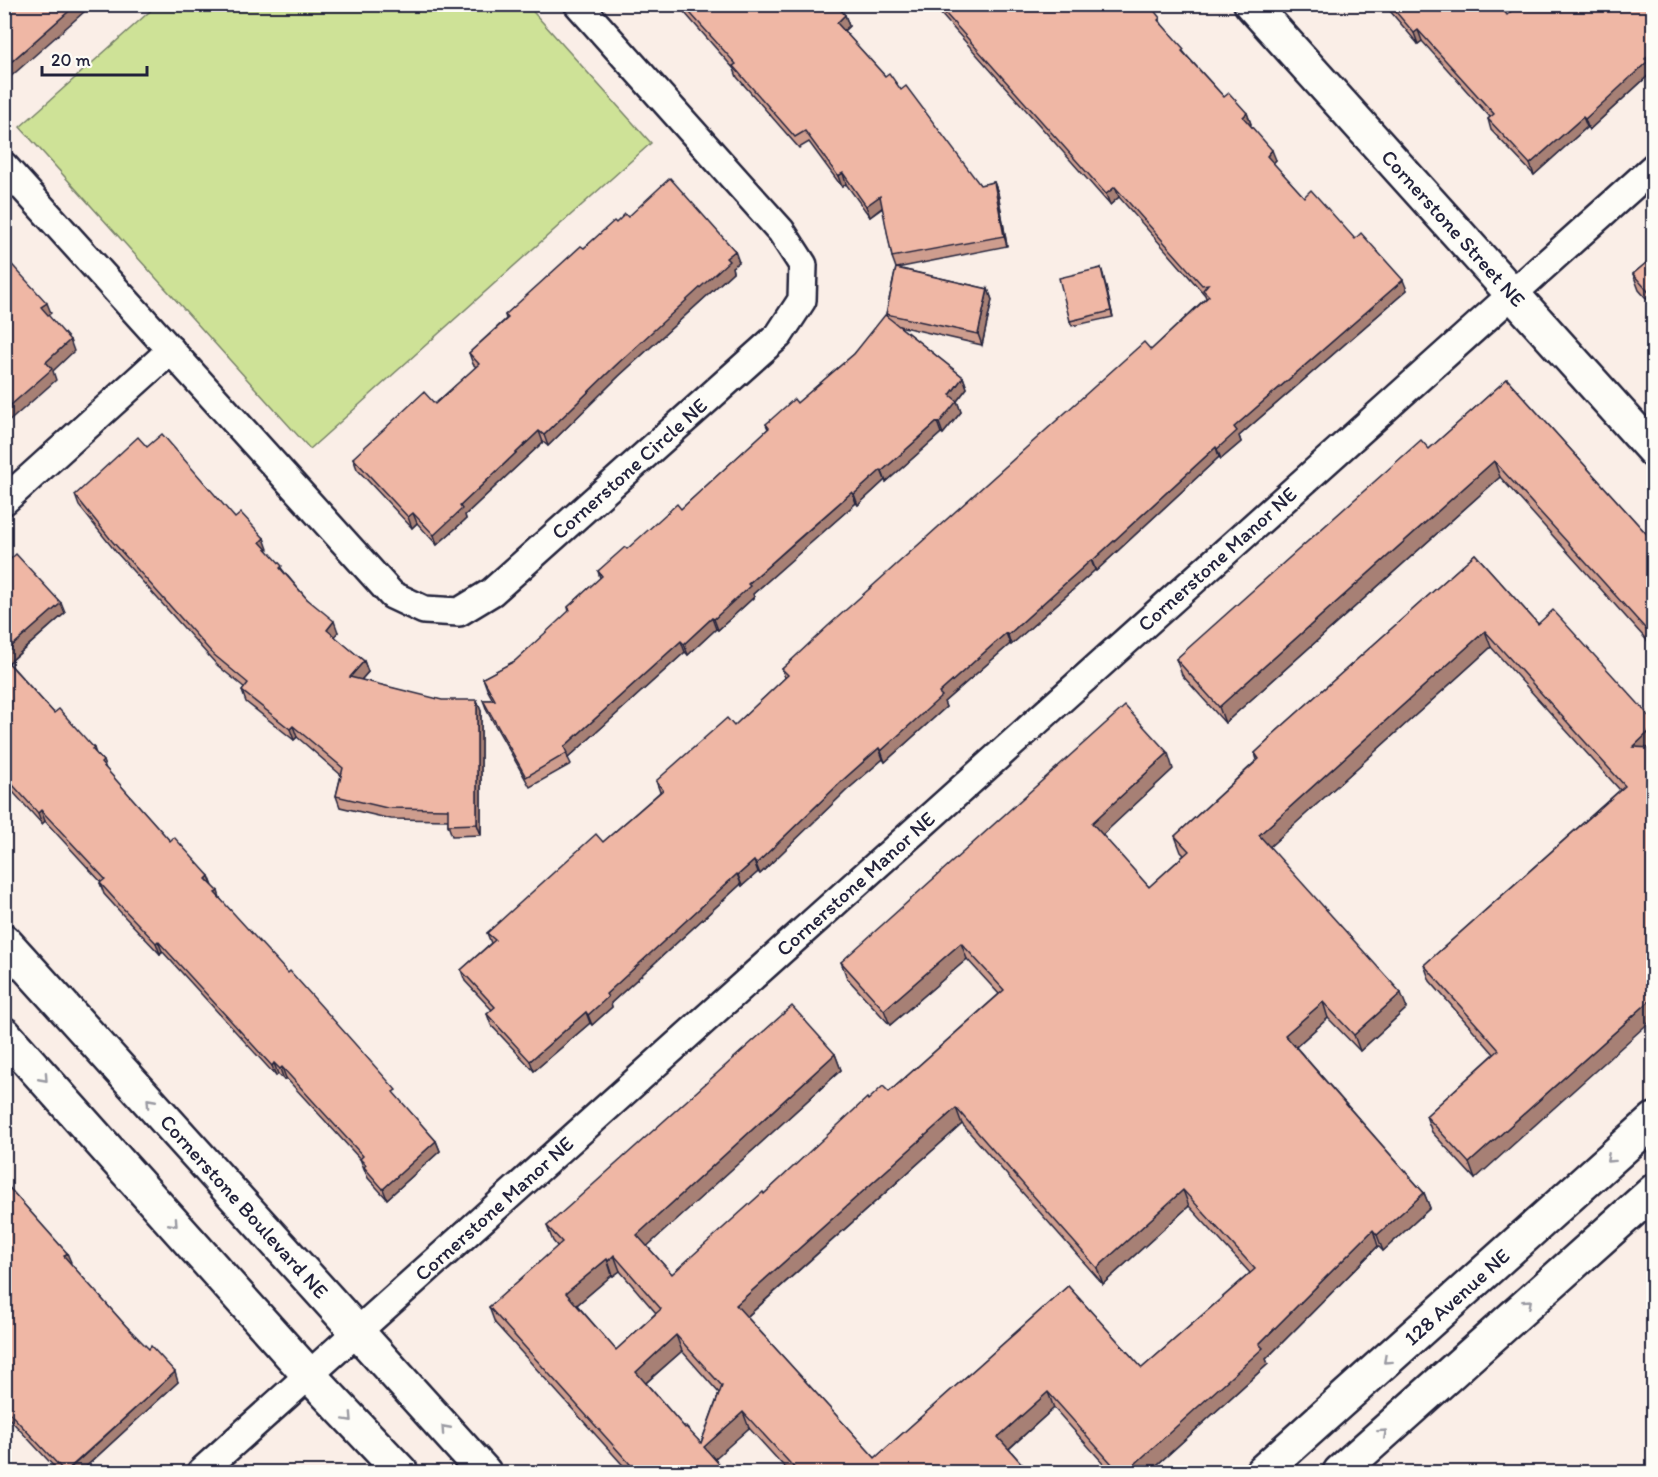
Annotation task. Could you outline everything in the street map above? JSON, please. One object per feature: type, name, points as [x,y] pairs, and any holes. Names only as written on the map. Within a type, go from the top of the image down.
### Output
[{"type":"street","name":"Cornerstone Circle NE","points":[[4,166],[392,595],[424,610],[459,612],[492,592],[779,335],[802,300],[803,265],[781,231],[578,4]]},
{"type":"street","name":"Cornerstone Street NE","points":[[1251,4],[1653,451]]},
{"type":"street","name":"Cornerstone Manor NE","points":[[201,1473],[1653,167]]},
{"type":"street","points":[[4,501],[171,350]]},
{"type":"street","name":"Cornerstone Boulevard NE","points":[[4,941],[484,1473]]},
{"type":"street","points":[[4,1034],[309,1375],[401,1473]]},
{"type":"street","name":"128 Avenue NE","points":[[1262,1473],[1653,1120]]},
{"type":"street","points":[[1340,1473],[1653,1191]]},
{"type":"green space","points":[[157,5],[527,5],[651,143],[310,449],[20,127]]},
{"type":"building","points":[[4,4],[77,4],[4,68]]},
{"type":"building","points":[[682,4],[836,4],[845,15],[837,23],[885,76],[889,73],[901,90],[906,86],[980,185],[994,182],[1004,236],[892,257],[880,196],[866,206],[843,173],[838,176],[805,131],[795,137],[733,66],[736,64]]},
{"type":"building","points":[[937,4],[1149,4],[1160,18],[1158,20],[1184,49],[1182,51],[1224,97],[1229,93],[1247,113],[1243,117],[1272,150],[1267,156],[1304,197],[1311,190],[1355,239],[1361,233],[1403,280],[1234,427],[1237,431],[1217,449],[1216,447],[1092,561],[939,693],[942,696],[881,751],[879,748],[844,779],[756,864],[754,861],[737,874],[606,994],[608,997],[588,1015],[586,1012],[530,1061],[487,1014],[495,1007],[461,970],[495,940],[487,933],[596,834],[603,842],[663,790],[656,781],[727,718],[734,726],[788,675],[782,669],[828,626],[1144,342],[1151,350],[1209,296],[1203,290],[1208,284],[1202,285],[1115,187],[1106,194]]},
{"type":"building","points":[[1389,4],[1498,4],[1507,15],[1519,4],[1653,4],[1653,51],[1645,59],[1648,61],[1605,101],[1585,119],[1583,117],[1530,164],[1488,119],[1494,114],[1418,30],[1414,33]]},
{"type":"building","points":[[670,178],[735,251],[726,258],[729,261],[544,435],[539,431],[460,506],[462,509],[434,535],[413,513],[408,517],[353,458],[424,392],[435,404],[479,364],[469,353],[508,318],[505,315],[581,246],[584,248],[625,214],[628,217]]},
{"type":"building","points":[[4,256],[47,303],[41,307],[70,340],[46,362],[52,369],[4,411]]},
{"type":"building","points":[[1653,257],[1653,297],[1633,274]]},
{"type":"building","points":[[896,268],[988,289],[978,334],[886,314]]},
{"type":"building","points":[[1101,268],[1111,311],[1070,321],[1059,278]]},
{"type":"building","points":[[885,315],[963,377],[950,395],[957,401],[939,423],[937,422],[854,494],[852,492],[748,584],[750,586],[714,619],[712,618],[684,644],[681,641],[564,747],[567,753],[526,777],[483,700],[495,700],[483,678],[515,661],[570,610],[568,607],[602,576],[598,571],[625,547],[627,549],[677,504],[681,509],[769,428],[766,424],[794,399],[797,403],[854,354]]},
{"type":"building","points":[[1507,379],[1653,541],[1653,637],[1494,461],[1219,707],[1176,659],[1421,440],[1429,449]]},
{"type":"building","points":[[162,434],[235,518],[241,513],[264,538],[260,542],[307,599],[334,621],[327,630],[364,661],[350,677],[442,700],[477,700],[477,824],[448,825],[448,809],[387,808],[336,796],[343,768],[293,726],[290,729],[242,691],[248,683],[213,654],[112,541],[75,495],[138,437],[147,447]]},
{"type":"building","points":[[16,554],[61,603],[4,653],[4,565]]},
{"type":"building","points":[[1475,554],[1538,624],[1553,610],[1653,722],[1653,728],[1633,747],[1653,748],[1653,998],[1469,1163],[1426,1116],[1499,1050],[1424,965],[1625,786],[1485,631],[1259,835],[1401,993],[1354,1035],[1323,1002],[1285,1035],[1424,1193],[1377,1235],[1373,1230],[1259,1344],[1263,1348],[1125,1473],[1120,1473],[1048,1392],[998,1437],[1030,1473],[802,1473],[800,1471],[799,1473],[743,1412],[704,1447],[727,1473],[638,1473],[489,1307],[562,1242],[547,1226],[792,1006],[835,1054],[637,1235],[672,1274],[763,1192],[764,1194],[867,1098],[868,1100],[883,1086],[889,1092],[1004,990],[961,943],[884,1010],[841,962],[1125,706],[1168,753],[1092,823],[1149,887],[1189,851],[1175,836],[1259,759],[1255,753]],"holes":[[[956,1108],[1097,1268],[1183,1190],[1255,1269],[1142,1368],[1068,1286],[875,1458],[736,1305]],[[614,1255],[661,1309],[616,1350],[566,1293],[607,1259],[608,1261]],[[676,1335],[722,1386],[701,1443],[636,1372]]]},
{"type":"building","points":[[4,658],[54,713],[59,709],[94,748],[92,749],[103,761],[101,763],[170,841],[174,837],[209,876],[206,879],[218,891],[215,893],[288,973],[290,971],[396,1090],[393,1092],[436,1141],[383,1189],[364,1167],[366,1165],[360,1159],[363,1156],[282,1067],[280,1069],[274,1063],[272,1066],[158,941],[156,943],[100,883],[105,879],[41,810],[38,813],[4,775]]},
{"type":"building","points":[[4,1182],[67,1253],[64,1256],[126,1326],[149,1349],[151,1346],[175,1372],[65,1472],[4,1407]]}]
